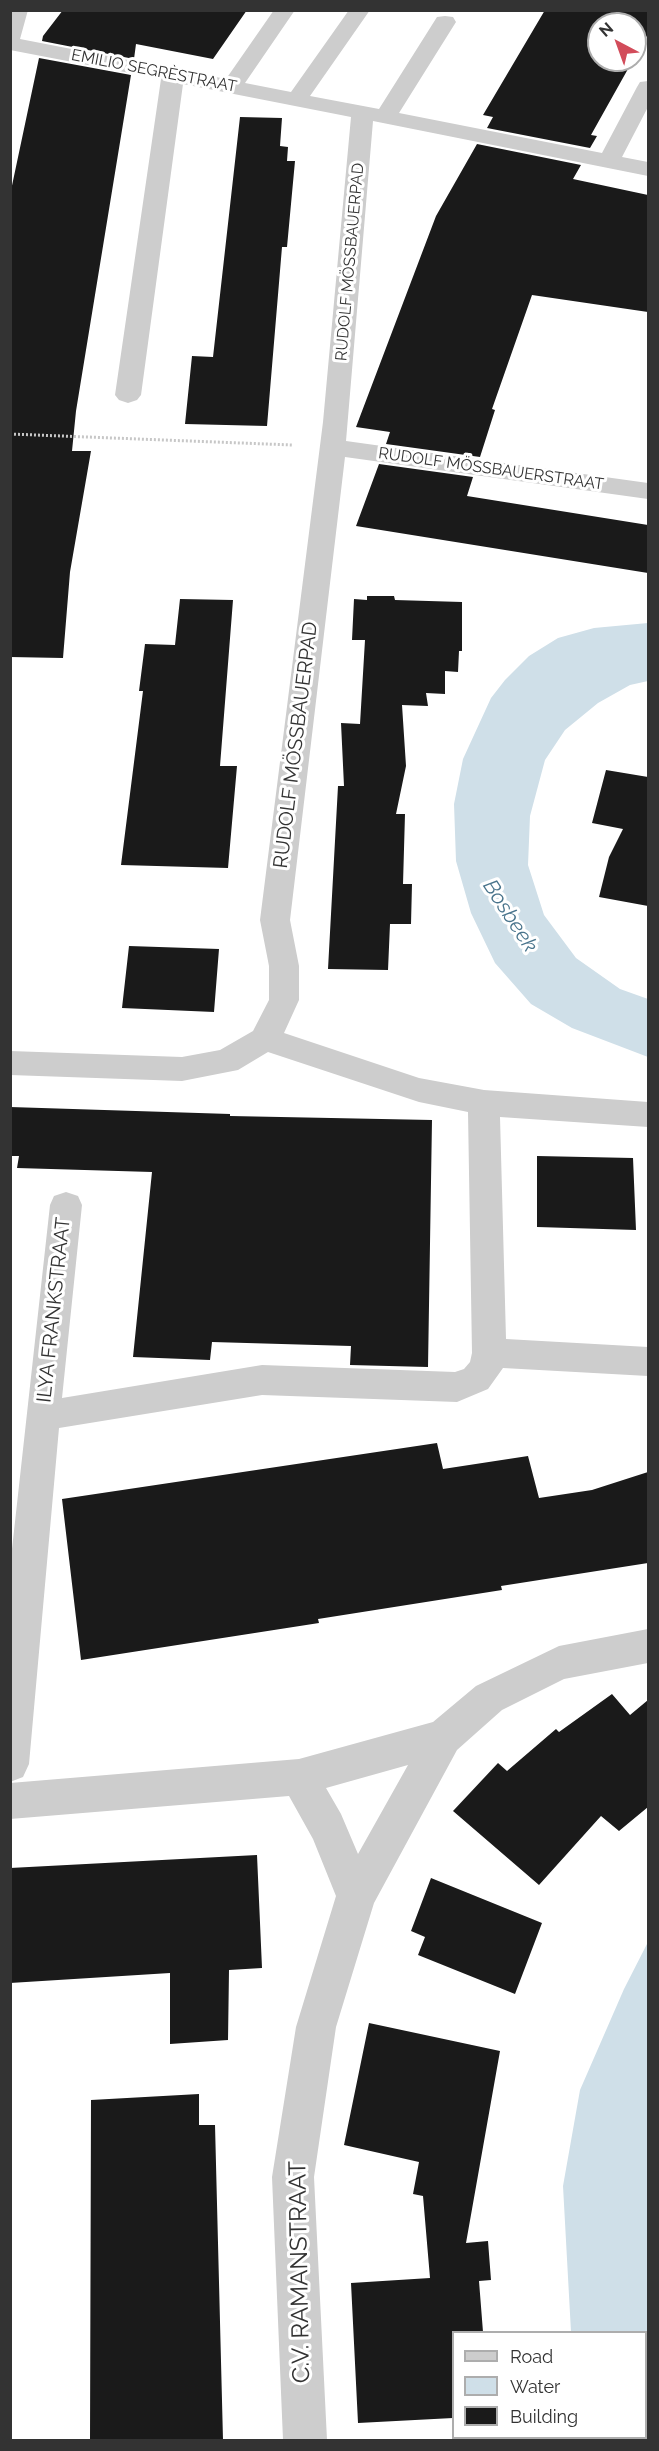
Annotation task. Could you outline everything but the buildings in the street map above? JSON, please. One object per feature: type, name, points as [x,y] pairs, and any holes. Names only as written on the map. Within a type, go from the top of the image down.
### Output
[{"type":"street","points":[[10,41],[17,10]]},
{"type":"street","points":[[232,86],[285,10]]},
{"type":"street","points":[[297,99],[360,10]]},
{"type":"street","points":[[374,115],[445,22]]},
{"type":"street","name":"EMILIO SEGRÈSTRAAT","points":[[10,41],[648,168]]},
{"type":"street","points":[[128,394],[173,74]]},
{"type":"street","points":[[609,161],[648,87]]},
{"type":"street","name":"RUDOLF MÖSSBAUERPAD","points":[[266,1039],[284,1000],[284,966],[275,920],[374,115]]},
{"type":"street","name":"RUDOLF MÖSSBAUERSTRAAT","points":[[333,447],[648,491]]},
{"type":"street","points":[[10,1063],[182,1069],[227,1061],[266,1039],[419,1090],[484,1103],[648,1114]]},
{"type":"street","points":[[43,1416],[262,1380],[458,1387],[476,1379],[486,1368],[489,1353],[484,1103]]},
{"type":"street","name":"ILYA FRANKSTRAAT","points":[[10,1764],[43,1416],[66,1205]]},
{"type":"street","points":[[489,1353],[648,1362]]},
{"type":"street","points":[[10,1801],[299,1778],[444,1737],[489,1698],[559,1663],[648,1646]]},
{"type":"street","name":"C.V. RAMANSTRAAT","points":[[305,2440],[293,2177],[316,2027],[356,1896],[444,1737]]},
{"type":"street","points":[[299,1778],[327,1827],[356,1896]]},
{"type":"path","points":[[10,434],[333,447]]},
{"type":"water","name":"Bosbeek","points":[[648,623],[648,681],[630,685],[598,703],[565,730],[545,760],[530,816],[528,865],[544,915],[576,958],[620,989],[648,999],[648,1057],[572,1028],[531,1004],[495,963],[471,913],[456,861],[454,804],[463,759],[491,698],[529,656],[558,638],[594,628]]},
{"type":"water","points":[[648,1942],[648,2440],[580,2440],[647,2439],[647,2331],[571,2331],[563,2186],[580,2090],[624,1989]]}]
